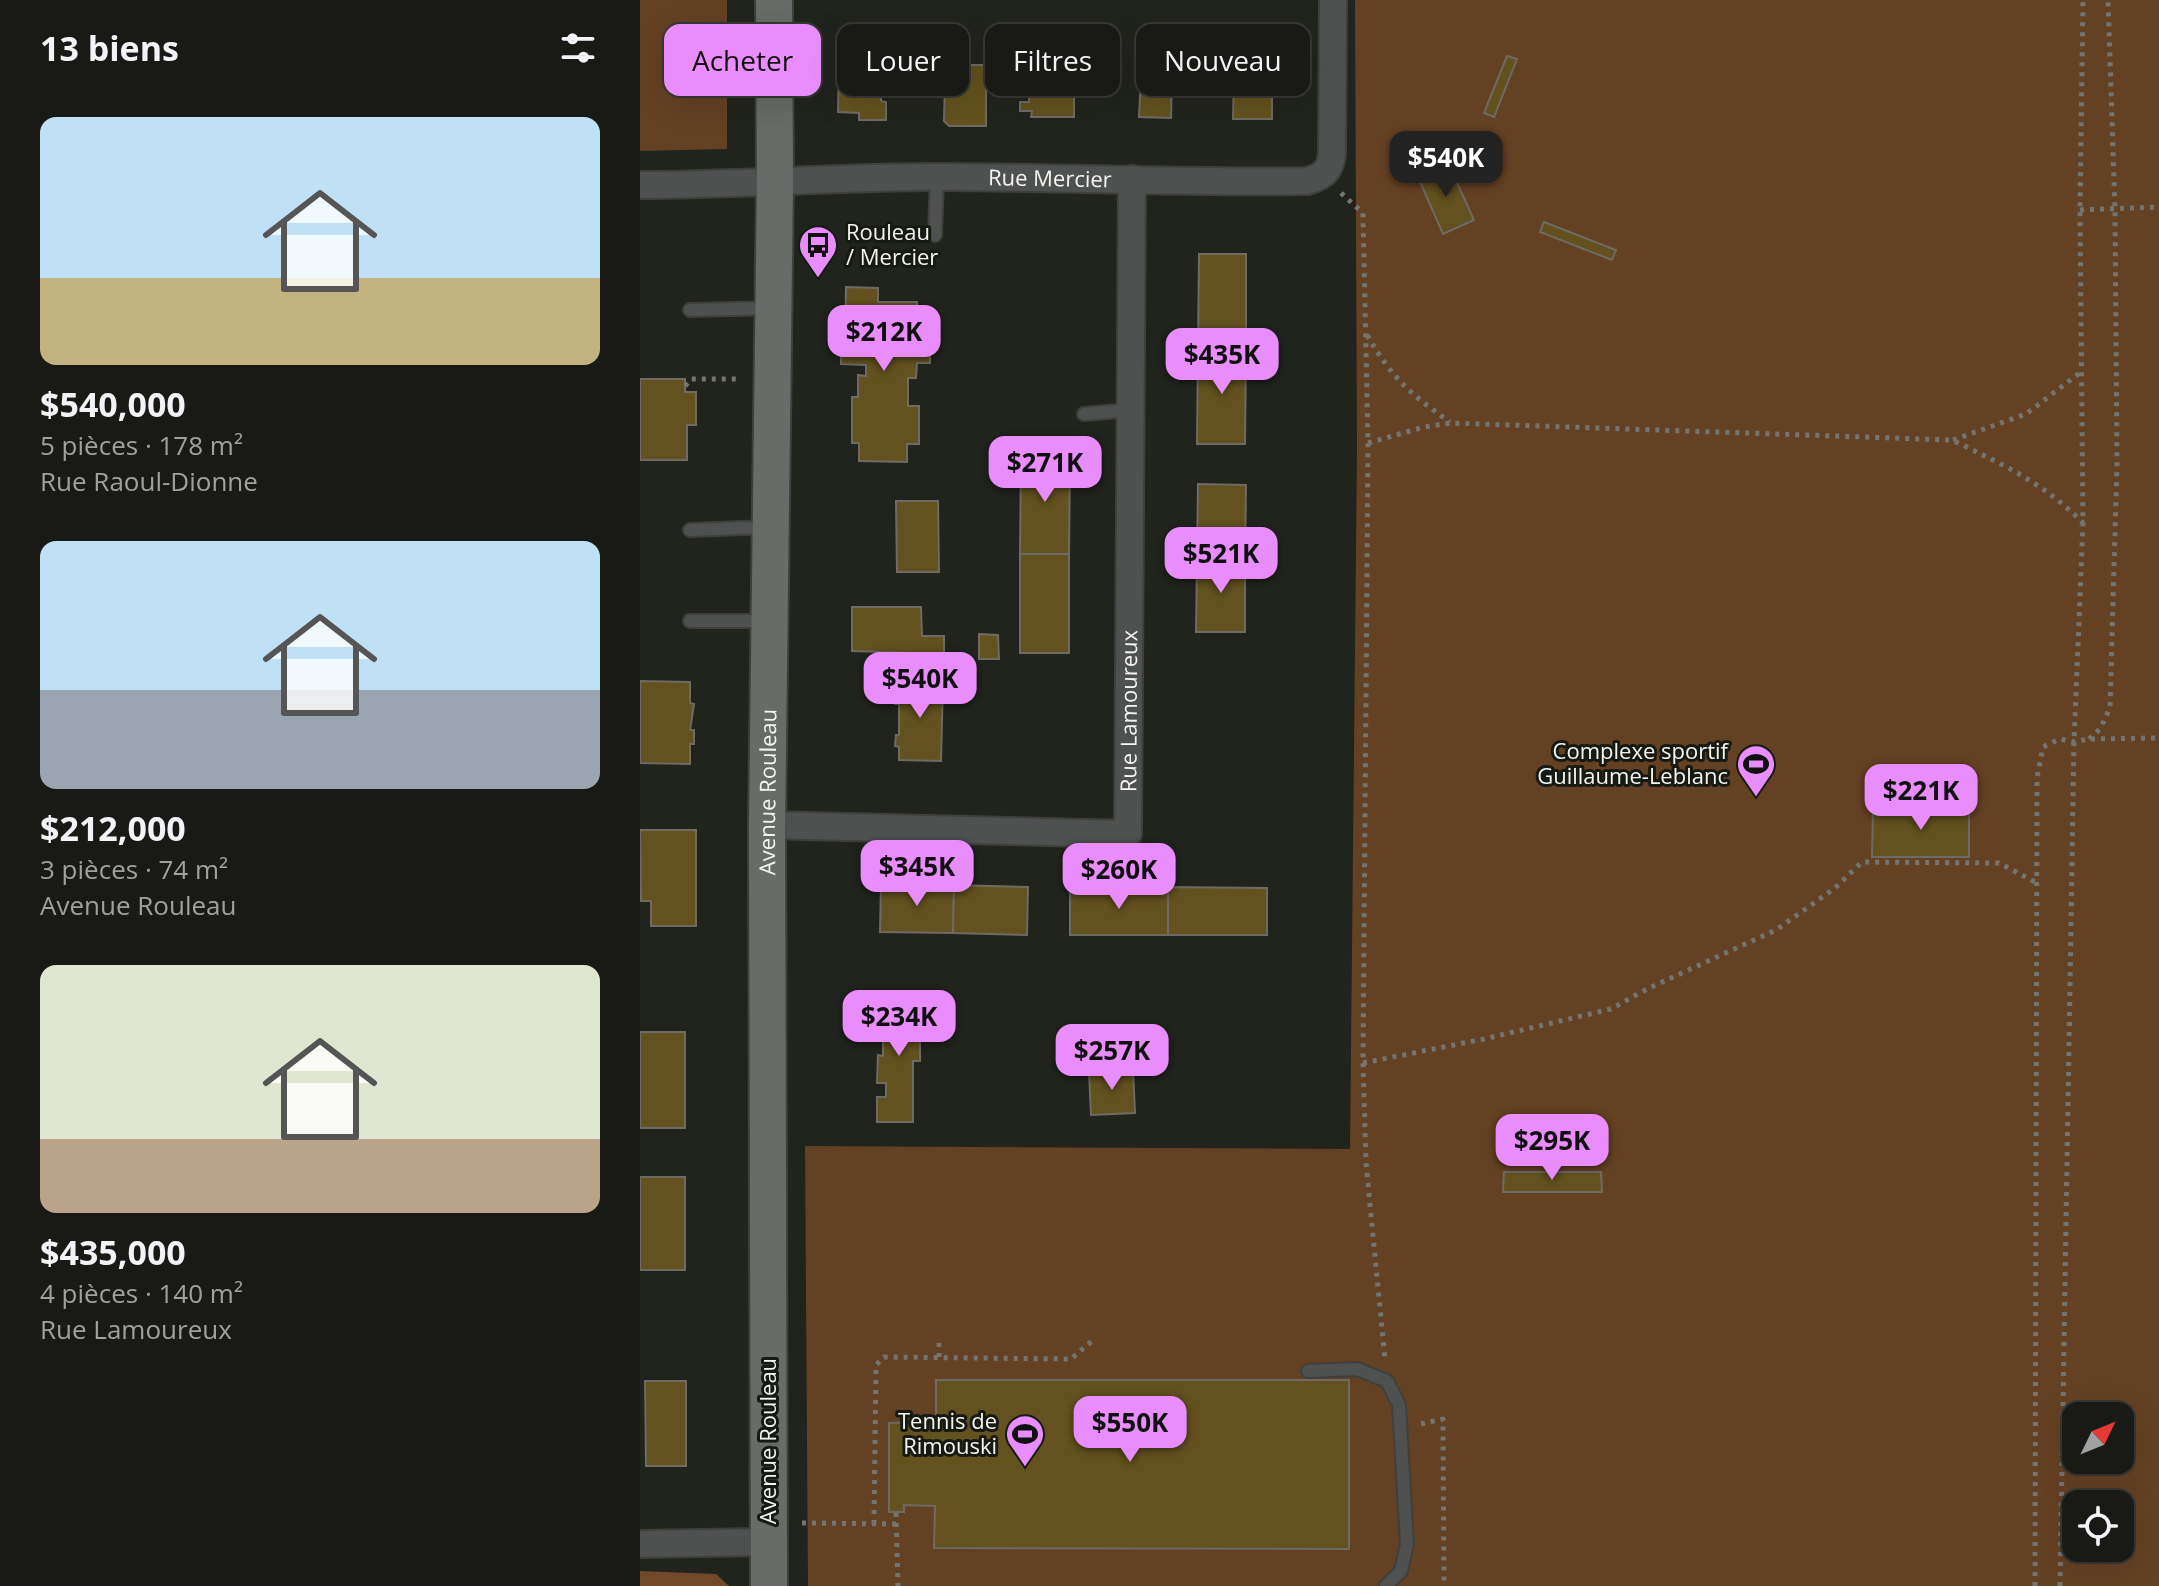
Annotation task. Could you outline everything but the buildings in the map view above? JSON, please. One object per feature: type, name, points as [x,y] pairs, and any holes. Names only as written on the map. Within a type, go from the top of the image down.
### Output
[{"type":"street","name":"Avenue Rouleau","points":[[769,1586],[767,825],[775,181],[755,35],[774,0]]},
{"type":"street","points":[[1323,176],[1330,167],[1332,154],[1333,0]]},
{"type":"street","name":"Rue Mercier","points":[[640,185],[937,177],[1296,181],[1323,176]]},
{"type":"street","name":"Rue Lamoureux","points":[[767,825],[1128,834],[1132,179]]},
{"type":"street","points":[[640,1544],[768,1532]]},
{"type":"lane","points":[[935,235],[937,177]]},
{"type":"lane","points":[[690,310],[773,308]]},
{"type":"lane","points":[[1084,414],[1131,410]]},
{"type":"lane","points":[[690,530],[771,526]]},
{"type":"lane","points":[[690,621],[770,621]]},
{"type":"lane","points":[[1308,1371],[1357,1369],[1387,1381],[1399,1405],[1407,1544],[1401,1571],[1386,1586]]},
{"type":"path","points":[[2060,1586],[2074,742],[2083,523],[2080,210],[2083,0]]},
{"type":"path","points":[[2089,739],[2100,729],[2110,708],[2117,463],[2115,210],[2108,0]]},
{"type":"path","points":[[1323,176],[1363,213],[1368,443],[1363,1063],[1366,1163],[1387,1381]]},
{"type":"path","points":[[2080,210],[2159,207]]},
{"type":"path","points":[[1366,333],[1386,367],[1415,397],[1451,423]]},
{"type":"path","points":[[1368,443],[1424,427],[1451,423],[1952,440],[2026,414],[2081,371]]},
{"type":"path","points":[[685,386],[691,379],[773,378]]},
{"type":"path","points":[[1952,440],[2017,471],[2060,500],[2083,523]]},
{"type":"path","points":[[2035,1586],[2037,778],[2043,747],[2060,739],[2074,742],[2159,738]]},
{"type":"path","points":[[1363,1063],[1611,1009],[1647,989],[1776,930],[1835,888],[1862,862],[1999,863],[2035,882]]},
{"type":"path","points":[[939,1340],[939,1357]]},
{"type":"path","points":[[874,1524],[876,1365],[884,1357],[1071,1359],[1092,1341]]},
{"type":"path","points":[[1443,1419],[1444,1586]]},
{"type":"path","points":[[896,1513],[898,1586]]},
{"type":"path","points":[[768,1532],[897,1524]]},
{"type":"shaded area","points":[[640,0],[727,0],[727,24],[664,24],[664,96],[727,96],[727,149],[640,151]]},
{"type":"shaded area","name":"Complexe sportif Guillaume-Leblanc","points":[[1355,0],[2159,0],[2159,1586],[808,1586],[805,1146],[1350,1149],[1357,450]]},
{"type":"shaded area","points":[[640,1571],[716,1574],[729,1586],[640,1586]]},
{"type":"place","name":"Rouleau / Mercier","points":[[818,279]]},
{"type":"place","name":"Complexe sportif Guillaume-Leblanc","points":[[1756,798]]},
{"type":"place","name":"Tennis de Rimouski","points":[[1025,1468]]}]
